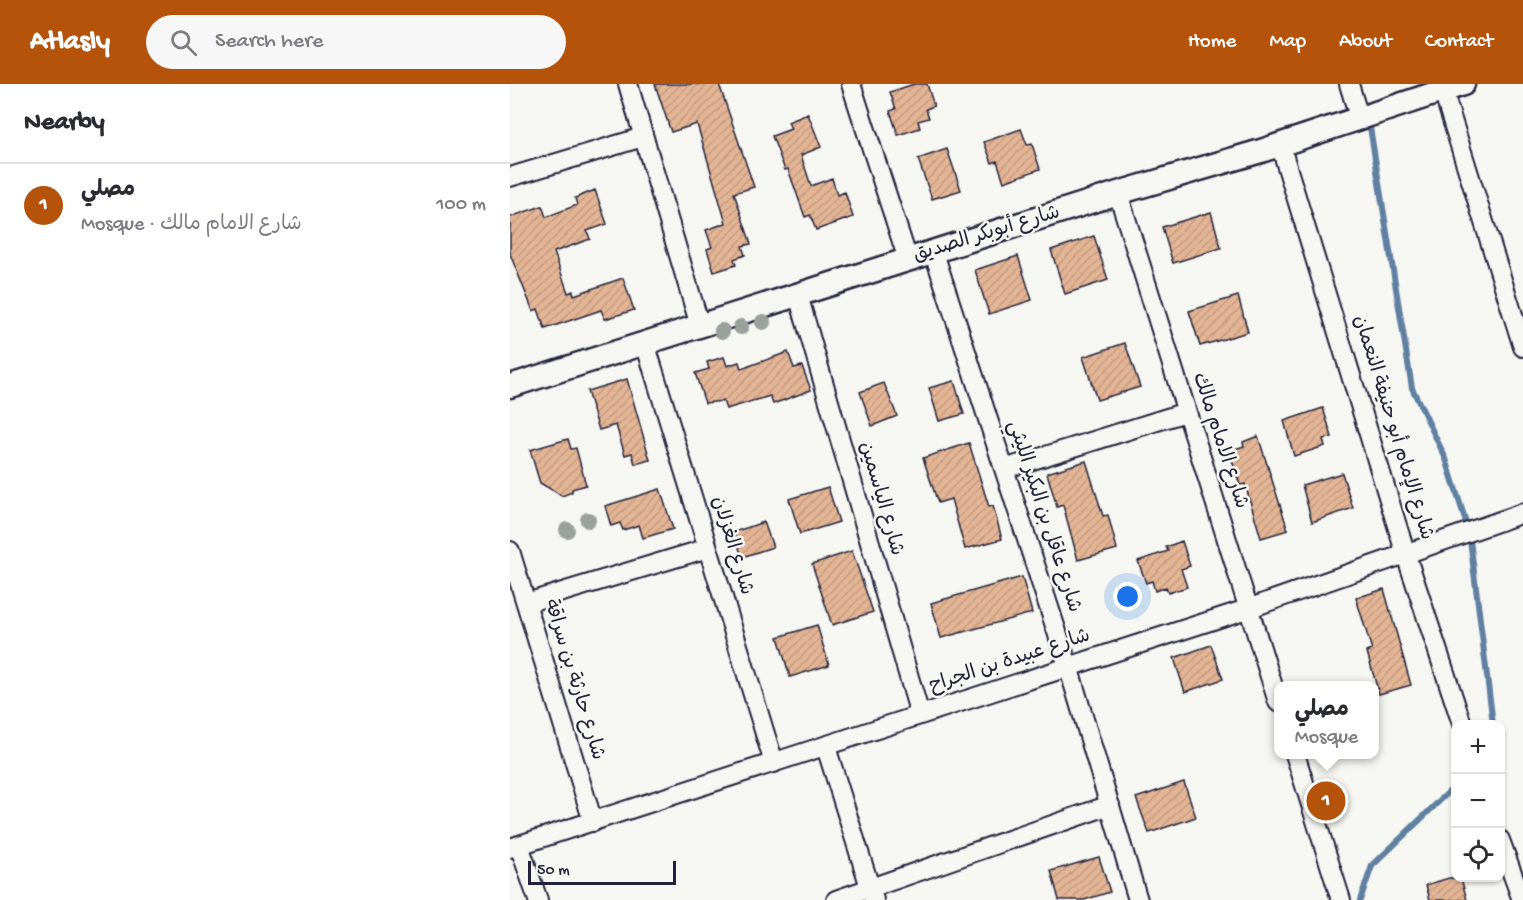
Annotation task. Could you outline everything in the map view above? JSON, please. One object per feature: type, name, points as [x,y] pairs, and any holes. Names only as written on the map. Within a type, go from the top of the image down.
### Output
[{"type":"street","points":[[628,84],[700,326]]},
{"type":"street","points":[[851,84],[908,260]]},
{"type":"street","points":[[1349,84],[1359,117]]},
{"type":"street","points":[[1453,87],[1523,346]]},
{"type":"street","name":"شارع أبوبكر الصديق","points":[[510,386],[1280,144],[1453,87]]},
{"type":"street","points":[[510,177],[643,137]]},
{"type":"street","name":"شارع الإمام أبو حنيفة النعمان","points":[[1280,144],[1406,555],[1461,720]]},
{"type":"street","name":"شارع الامام مالك","points":[[1118,194],[1274,689]]},
{"type":"street","name":"شارع عاقل بن البكير الليثي","points":[[934,253],[1068,667],[1138,900]]},
{"type":"street","name":"شارع الياسمين","points":[[798,295],[920,715]]},
{"type":"street","name":"شارع الغزلان","points":[[645,343],[774,762]]},
{"type":"street","points":[[1004,469],[1186,412]]},
{"type":"street","name":"شارع عبيدة بن الجراح","points":[[515,847],[1250,608],[1523,513]]},
{"type":"street","points":[[526,603],[708,548]]},
{"type":"street","name":"شارع حارثة بن سراقة","points":[[510,551],[593,822]]},
{"type":"street","points":[[826,747],[872,894]]},
{"type":"street","points":[[1297,759],[1341,900]]},
{"type":"street","points":[[836,900],[872,894],[1110,805]]},
{"type":"street","points":[[515,847],[538,900]]},
{"type":"street","points":[[1505,854],[1522,900]]},
{"type":"building","points":[[655,84],[719,84],[754,187],[734,193],[751,244],[742,246],[745,255],[734,259],[736,265],[714,272],[707,249],[712,247],[706,230],[726,223],[697,124],[671,132]]},
{"type":"building","points":[[914,84],[927,84],[934,106],[926,109],[929,118],[918,121],[920,128],[898,135],[890,111],[896,109],[890,92]]},
{"type":"building","points":[[808,114],[821,147],[801,155],[811,186],[832,178],[837,195],[845,192],[853,217],[816,230],[810,215],[805,217],[788,169],[785,170],[772,136],[791,129],[788,122]]},
{"type":"building","points":[[1021,129],[1027,145],[1032,144],[1040,169],[1004,182],[997,161],[992,163],[984,142]]},
{"type":"building","points":[[947,149],[961,190],[932,199],[918,159]]},
{"type":"building","points":[[595,190],[607,224],[587,231],[590,239],[554,252],[568,293],[573,291],[574,295],[623,278],[634,310],[605,319],[601,310],[545,329],[538,309],[533,311],[510,254],[510,217],[542,206],[546,217],[577,205],[575,198]]},
{"type":"building","points":[[1211,212],[1221,248],[1173,263],[1162,227]]},
{"type":"building","points":[[1094,236],[1108,280],[1065,294],[1051,250]]},
{"type":"building","points":[[1018,256],[1032,300],[989,314],[975,270]]},
{"type":"building","points":[[1238,296],[1248,332],[1200,346],[1189,311]]},
{"type":"building","points":[[1125,343],[1140,387],[1097,400],[1083,357]]},
{"type":"building","points":[[788,352],[794,368],[802,366],[811,390],[773,404],[770,396],[726,409],[723,401],[705,403],[695,373],[709,369],[707,362],[724,357],[727,366],[739,362],[741,369]]},
{"type":"building","points":[[627,379],[650,460],[635,464],[632,453],[625,455],[616,425],[599,430],[587,391]]},
{"type":"building","points":[[954,381],[964,414],[939,421],[929,388]]},
{"type":"building","points":[[884,383],[897,416],[872,426],[860,392]]},
{"type":"building","points":[[1323,408],[1332,437],[1323,439],[1325,446],[1294,456],[1284,421]]},
{"type":"building","points":[[1258,436],[1288,530],[1261,538],[1245,484],[1240,485],[1229,451],[1244,446],[1243,442]]},
{"type":"building","points":[[568,439],[571,449],[576,448],[586,485],[572,489],[572,492],[562,496],[540,483],[530,450]]},
{"type":"building","points":[[969,443],[989,507],[993,506],[1002,539],[965,549],[951,499],[938,503],[923,458]]},
{"type":"building","points":[[1086,461],[1103,516],[1108,515],[1117,549],[1078,560],[1063,505],[1057,507],[1047,473]]},
{"type":"building","points":[[1342,473],[1353,508],[1312,522],[1302,485]]},
{"type":"building","points":[[828,487],[839,522],[800,534],[789,499]]},
{"type":"building","points":[[660,489],[673,529],[643,538],[639,525],[623,530],[620,523],[611,526],[605,506]]},
{"type":"building","points":[[764,522],[773,547],[742,557],[734,532]]},
{"type":"building","points":[[1182,541],[1190,566],[1181,569],[1187,587],[1168,593],[1166,587],[1155,591],[1152,581],[1146,583],[1138,561],[1168,551],[1166,547]]},
{"type":"building","points":[[852,551],[873,612],[832,625],[812,564]]},
{"type":"building","points":[[1022,577],[1032,613],[941,638],[931,603]]},
{"type":"building","points":[[1384,589],[1411,685],[1379,694],[1379,681],[1375,681],[1367,652],[1372,650],[1356,598]]},
{"type":"building","points":[[817,625],[829,665],[790,677],[778,637]]},
{"type":"building","points":[[1211,645],[1223,679],[1185,692],[1174,658]]},
{"type":"building","points":[[1184,782],[1196,817],[1149,833],[1136,798]]},
{"type":"building","points":[[1099,857],[1110,892],[1084,900],[1059,900],[1051,871]]},
{"type":"building","points":[[1449,878],[1451,882],[1462,882],[1467,900],[1430,900],[1426,885]]},
{"type":"waterway","points":[[1369,121],[1412,388],[1446,459],[1469,532],[1492,720]]},
{"type":"waterway","points":[[1360,900],[1372,866],[1451,790]]},
{"type":"place","name":"مصلي","points":[[1326,801]]}]
